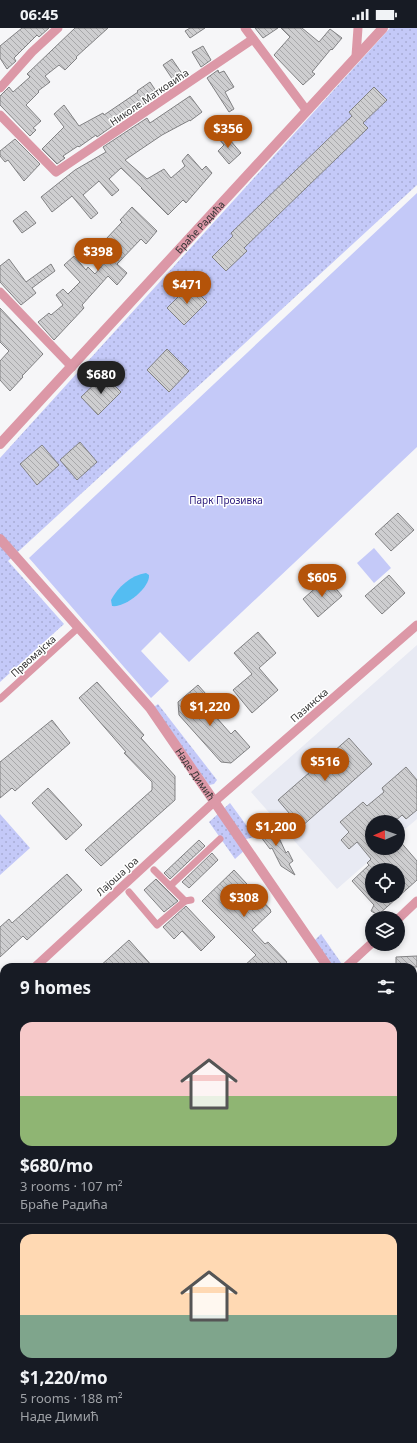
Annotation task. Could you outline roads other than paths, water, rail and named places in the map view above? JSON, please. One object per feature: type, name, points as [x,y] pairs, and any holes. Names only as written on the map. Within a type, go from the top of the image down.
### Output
[{"type":"street","points":[[0,88],[32,52],[58,28]]},
{"type":"street","points":[[245,28],[307,111]]},
{"type":"street","points":[[356,56],[358,28]]},
{"type":"street","name":"Браће Радића","points":[[0,444],[383,28]]},
{"type":"street","name":"Николе Матковића","points":[[0,115],[56,172],[253,39]]},
{"type":"street","points":[[0,292],[72,367]]},
{"type":"street","name":"Наде Димић","points":[[0,539],[150,708],[325,963]]},
{"type":"street","name":"Пазинска","points":[[215,801],[417,625]]},
{"type":"street","name":"Првомајска","points":[[0,699],[79,627]]},
{"type":"street","name":"Лајоша Јоа","points":[[39,963],[215,801]]},
{"type":"street","points":[[170,886],[220,839]]},
{"type":"street","points":[[129,892],[157,926],[188,901],[154,870]]},
{"type":"street","points":[[405,912],[417,901]]},
{"type":"street","points":[[350,963],[365,949]]},
{"type":"park label","name":"Парк Прозивка","points":[[226,500]]}]
